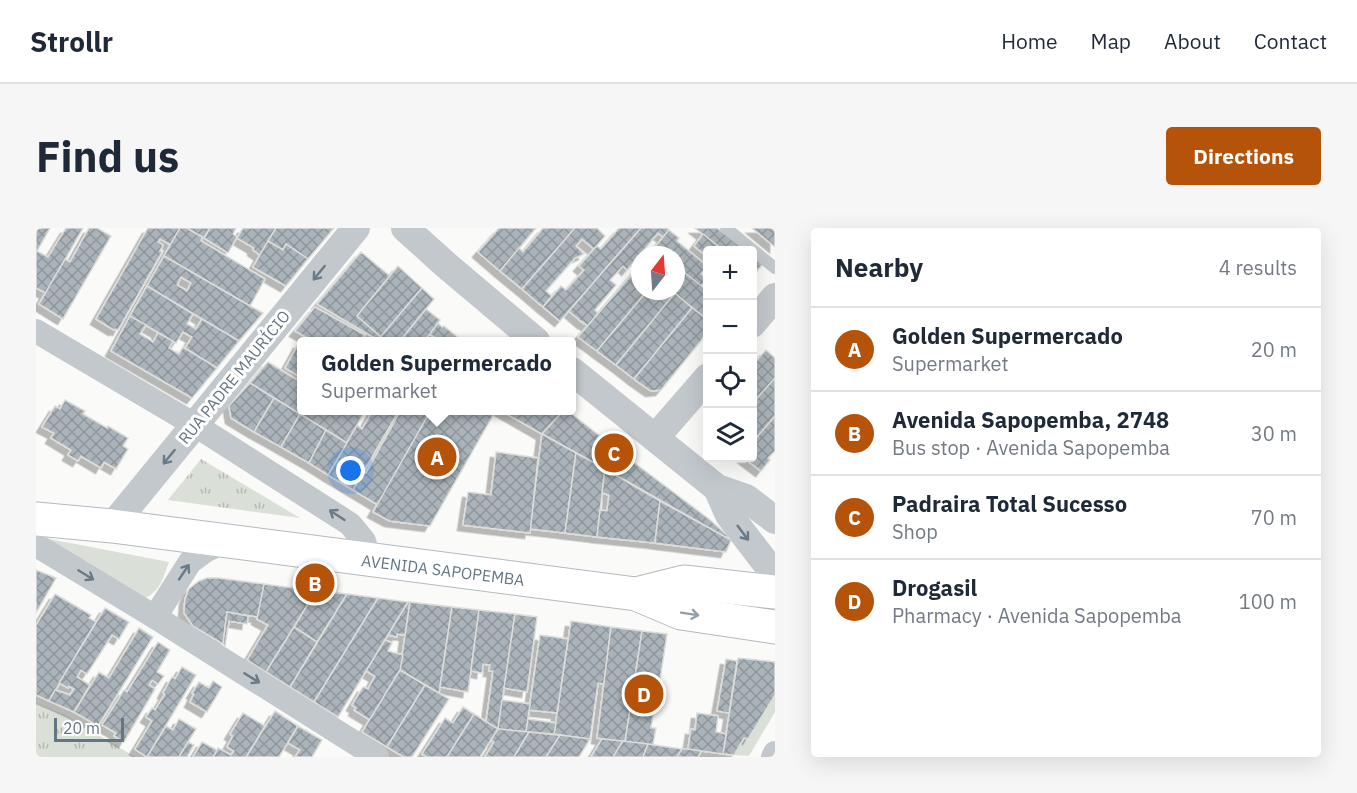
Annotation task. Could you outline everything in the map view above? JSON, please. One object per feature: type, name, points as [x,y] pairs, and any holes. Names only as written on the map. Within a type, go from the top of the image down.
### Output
[{"type":"main road","name":"AVENIDA SAPOPEMBA","points":[[36,519],[112,526],[636,594],[681,613],[775,627]]},
{"type":"main road","name":"AVENIDA SAPOPEMBA","points":[[636,594],[684,582],[775,592]]},
{"type":"street","name":"RUA PADRE MAURÍCIO","points":[[112,526],[356,228]]},
{"type":"street","points":[[405,228],[530,337]]},
{"type":"street","points":[[757,319],[775,297]]},
{"type":"street","points":[[36,331],[195,425],[350,524],[364,542],[370,561]]},
{"type":"street","points":[[576,373],[717,488],[746,498],[775,520]]},
{"type":"street","points":[[655,438],[703,383]]},
{"type":"street","points":[[717,488],[729,514],[775,575]]},
{"type":"street","points":[[155,617],[190,562],[206,551],[226,542]]},
{"type":"street","points":[[36,545],[377,757]]},
{"type":"lane","points":[[726,228],[775,268]]},
{"type":"green space","points":[[201,459],[300,518],[168,500]]},
{"type":"green space","points":[[44,538],[169,562],[157,589],[142,600]]},
{"type":"green space","points":[[775,695],[775,712],[749,756],[734,755],[744,738],[748,738]]},
{"type":"green space","points":[[36,703],[67,716],[135,757],[36,757]]},
{"type":"building","points":[[36,228],[50,228],[36,253]]},
{"type":"building","points":[[66,228],[83,228],[46,293],[36,288],[36,253],[37,251],[48,257]]},
{"type":"building","points":[[89,228],[97,228],[111,236],[63,319],[39,304],[65,259],[70,262]]},
{"type":"building","points":[[148,228],[180,228],[171,245],[160,239],[158,242],[163,245],[160,251],[162,252],[118,330],[114,330],[96,319]]},
{"type":"building","points":[[180,228],[187,228],[202,237],[201,241],[265,279],[250,306],[164,256]]},
{"type":"building","points":[[187,228],[210,228],[204,238]]},
{"type":"building","points":[[210,228],[236,228],[233,234],[237,237],[228,253],[204,238]]},
{"type":"building","points":[[243,228],[276,228],[260,255],[253,250],[254,248],[237,238]]},
{"type":"building","points":[[276,228],[334,228],[308,259],[286,244],[283,250],[268,241]]},
{"type":"building","points":[[499,228],[536,228],[500,271],[478,252]]},
{"type":"building","points":[[543,228],[575,228],[522,289],[500,271],[519,248],[523,252]]},
{"type":"building","points":[[575,228],[597,228],[605,236],[594,249],[582,239],[576,246],[584,254],[575,258],[546,291],[552,296],[543,307],[522,289]]},
{"type":"building","points":[[619,228],[641,228],[560,321],[543,307],[561,286],[566,290],[584,270],[579,266],[597,246],[601,249]]},
{"type":"building","points":[[641,228],[667,228],[669,230],[663,237],[658,233],[647,246],[631,246],[631,265],[627,270],[623,266],[610,280],[616,285],[595,310],[598,313],[588,326],[569,311]]},
{"type":"building","points":[[695,228],[717,228],[742,246],[718,246]]},
{"type":"building","points":[[752,228],[775,228],[775,247]]},
{"type":"building","points":[[669,230],[679,238],[677,241],[683,246],[656,246]]},
{"type":"building","points":[[703,234],[718,246],[703,246],[703,253],[694,246]]},
{"type":"building","points":[[268,241],[283,250],[286,244],[308,259],[286,286],[253,267]]},
{"type":"building","points":[[685,248],[703,263],[701,286],[685,273]]},
{"type":"building","points":[[361,252],[390,276],[357,316],[381,337],[373,337],[317,304]]},
{"type":"building","points":[[164,256],[263,313],[239,341],[147,286]],"holes":[[[181,277],[191,283],[187,291],[177,285]]]},
{"type":"building","points":[[757,259],[763,264],[757,271]]},
{"type":"building","points":[[398,266],[422,288],[381,337],[357,316]]},
{"type":"building","points":[[685,273],[703,287],[703,316],[683,300],[685,300]]},
{"type":"building","points":[[631,275],[631,300],[640,300],[597,351],[578,337]]},
{"type":"building","points":[[147,286],[193,314],[187,324],[196,329],[202,319],[239,341],[217,368],[185,348],[192,337],[183,332],[176,343],[130,316]]},
{"type":"building","points":[[422,288],[434,299],[403,337],[380,337]]},
{"type":"building","points":[[640,300],[669,300],[616,365],[597,351]]},
{"type":"building","points":[[669,300],[683,300],[692,308],[634,379],[616,365]]},
{"type":"building","points":[[315,307],[365,335],[364,337],[306,337],[295,331]]},
{"type":"building","points":[[692,308],[703,316],[703,338],[661,390],[651,391],[634,379]]},
{"type":"building","points":[[426,309],[440,320],[427,337],[403,337]]},
{"type":"building","points":[[130,316],[146,325],[140,334],[153,342],[158,333],[173,341],[169,348],[179,354],[183,347],[217,368],[192,398],[111,351]]},
{"type":"building","points":[[438,323],[457,337],[434,337],[430,334]]},
{"type":"building","points":[[297,347],[297,375],[285,368]]},
{"type":"building","points":[[766,350],[775,358],[775,378],[757,398],[757,360]]},
{"type":"building","points":[[268,362],[297,380],[297,412],[250,383]]},
{"type":"building","points":[[775,378],[775,416],[757,437],[757,408],[757,398]]},
{"type":"building","points":[[250,383],[274,398],[254,432],[231,418],[229,406]]},
{"type":"building","points":[[274,398],[299,415],[281,447],[254,432]]},
{"type":"building","points":[[65,400],[85,411],[83,414],[128,438],[123,446],[128,449],[116,469],[104,462],[101,468],[81,456],[78,461],[68,455],[71,450],[51,438],[54,433],[42,427],[55,406],[60,409]]},
{"type":"building","points":[[299,415],[326,430],[309,463],[281,447]]},
{"type":"building","points":[[302,415],[362,415],[347,443]]},
{"type":"building","points":[[370,415],[396,415],[353,490],[328,475],[357,425],[362,429]]},
{"type":"building","points":[[398,415],[428,415],[378,505],[353,490],[363,472],[366,473]]},
{"type":"building","points":[[428,415],[493,415],[430,526],[390,521],[373,512]]},
{"type":"building","points":[[509,415],[559,415],[542,434]]},
{"type":"building","points":[[559,415],[573,415],[620,452],[609,471],[542,434]]},
{"type":"building","points":[[775,416],[775,451],[761,471],[749,462],[757,462],[757,437]]},
{"type":"building","points":[[326,430],[347,443],[328,475],[309,463]]},
{"type":"building","points":[[542,434],[576,453],[565,533],[530,529]]},
{"type":"building","points":[[496,452],[538,458],[530,533],[463,525],[468,492],[491,495]]},
{"type":"building","points":[[620,452],[709,519],[728,536],[727,538],[609,471]]},
{"type":"building","points":[[576,453],[605,469],[597,537],[565,533]]},
{"type":"building","points":[[605,469],[660,501],[655,543],[597,537],[600,510],[607,511],[609,495],[602,493]]},
{"type":"building","points":[[660,501],[731,540],[726,552],[655,543]]},
{"type":"building","points":[[36,570],[56,578],[36,613]]},
{"type":"building","points":[[207,578],[264,584],[258,617],[227,612],[223,644],[193,626],[184,613],[185,599],[189,589]]},
{"type":"building","points":[[264,584],[316,591],[266,672],[247,660],[268,625],[257,619]]},
{"type":"building","points":[[316,591],[347,594],[317,642],[294,627]]},
{"type":"building","points":[[55,594],[91,615],[89,618],[96,622],[49,701],[36,695],[36,625]]},
{"type":"building","points":[[347,594],[378,598],[314,702],[290,687]]},
{"type":"building","points":[[378,598],[408,602],[338,717],[314,702]]},
{"type":"building","points":[[410,602],[405,635],[397,634],[397,637],[388,635]]},
{"type":"building","points":[[410,602],[452,607],[439,693],[400,670]]},
{"type":"building","points":[[452,607],[479,610],[468,692],[440,687]]},
{"type":"building","points":[[105,608],[129,622],[119,639],[112,635],[87,674],[81,670],[77,677],[90,685],[74,712],[49,701],[55,690],[70,695],[74,689],[59,683]]},
{"type":"building","points":[[479,610],[515,614],[498,729],[486,722],[493,671],[489,671],[490,665],[483,664],[482,673],[471,671]]},
{"type":"building","points":[[227,612],[248,616],[247,624],[229,621],[225,646],[223,644]]},
{"type":"building","points":[[515,614],[537,617],[527,692],[504,688]]},
{"type":"building","points":[[571,621],[611,627],[604,684],[598,683],[590,739],[554,734]]},
{"type":"building","points":[[294,627],[317,642],[290,687],[266,672]]},
{"type":"building","points":[[611,627],[642,631],[625,742],[597,738]]},
{"type":"building","points":[[139,628],[153,637],[98,726],[74,712],[99,672],[109,678]]},
{"type":"building","points":[[642,631],[667,634],[653,708],[648,707],[646,714],[653,716],[651,728],[656,728],[653,745],[625,742]]},
{"type":"building","points":[[540,635],[568,639],[557,713],[529,710]]},
{"type":"building","points":[[385,640],[392,643],[388,651],[403,655],[400,670],[370,720],[354,710],[356,708],[352,705],[363,687],[368,689],[375,676],[366,671]]},
{"type":"building","points":[[158,642],[170,650],[157,672],[164,676],[158,684],[152,680],[149,685],[155,689],[124,742],[114,736],[116,733],[102,725],[124,690],[127,692]]},
{"type":"building","points":[[738,658],[775,662],[775,695],[748,739],[744,738],[734,755],[723,754]]},
{"type":"building","points":[[726,659],[737,661],[729,713],[717,711]]},
{"type":"building","points":[[182,667],[196,675],[147,757],[135,749],[152,721],[146,717],[152,708],[155,710],[172,677],[175,679]]},
{"type":"building","points":[[400,670],[425,685],[387,747],[362,732]]},
{"type":"building","points":[[213,681],[222,687],[207,712],[190,702],[194,694],[192,693],[199,682],[209,688]]},
{"type":"building","points":[[425,685],[449,699],[412,757],[404,757],[387,747]]},
{"type":"building","points":[[502,700],[530,704],[526,732],[498,729]]},
{"type":"building","points":[[463,707],[474,714],[447,757],[427,757],[422,754],[445,718],[453,723]]},
{"type":"building","points":[[275,711],[298,726],[279,757],[246,757]]},
{"type":"building","points":[[243,713],[265,726],[246,757],[213,757],[218,748],[231,755],[234,751],[227,747],[233,736],[230,734]]},
{"type":"building","points":[[697,713],[718,716],[716,732],[726,734],[723,754],[688,749],[691,729],[695,730]]},
{"type":"building","points":[[474,714],[498,729],[480,757],[447,757]]},
{"type":"building","points":[[179,719],[196,729],[179,757],[147,757],[166,726],[173,730]]},
{"type":"building","points":[[528,719],[556,723],[554,734],[526,732]]},
{"type":"building","points":[[298,726],[322,740],[312,757],[295,757],[300,750],[288,743]]},
{"type":"building","points":[[498,729],[529,732],[514,757],[485,757],[494,742],[491,740]]},
{"type":"building","points":[[529,732],[560,735],[546,757],[514,757]]},
{"type":"building","points":[[560,735],[590,739],[579,757],[546,757]]},
{"type":"building","points":[[602,739],[623,741],[613,757],[591,757]]},
{"type":"building","points":[[623,741],[648,744],[643,757],[613,757]]},
{"type":"building","points":[[188,742],[194,745],[187,757],[179,757]]},
{"type":"building","points":[[202,742],[217,750],[213,757],[193,757]]},
{"type":"building","points":[[648,744],[682,749],[677,757],[643,757]]},
{"type":"building","points":[[682,749],[701,751],[698,757],[677,757]]},
{"type":"place","name":"Padraira Total Sucesso","points":[[614,453]]},
{"type":"place","name":"Golden Supermercado","points":[[437,457]]},
{"type":"place","name":"Avenida Sapopemba, 2748","points":[[315,583]]},
{"type":"place","name":"Drogasil","points":[[644,694]]}]
